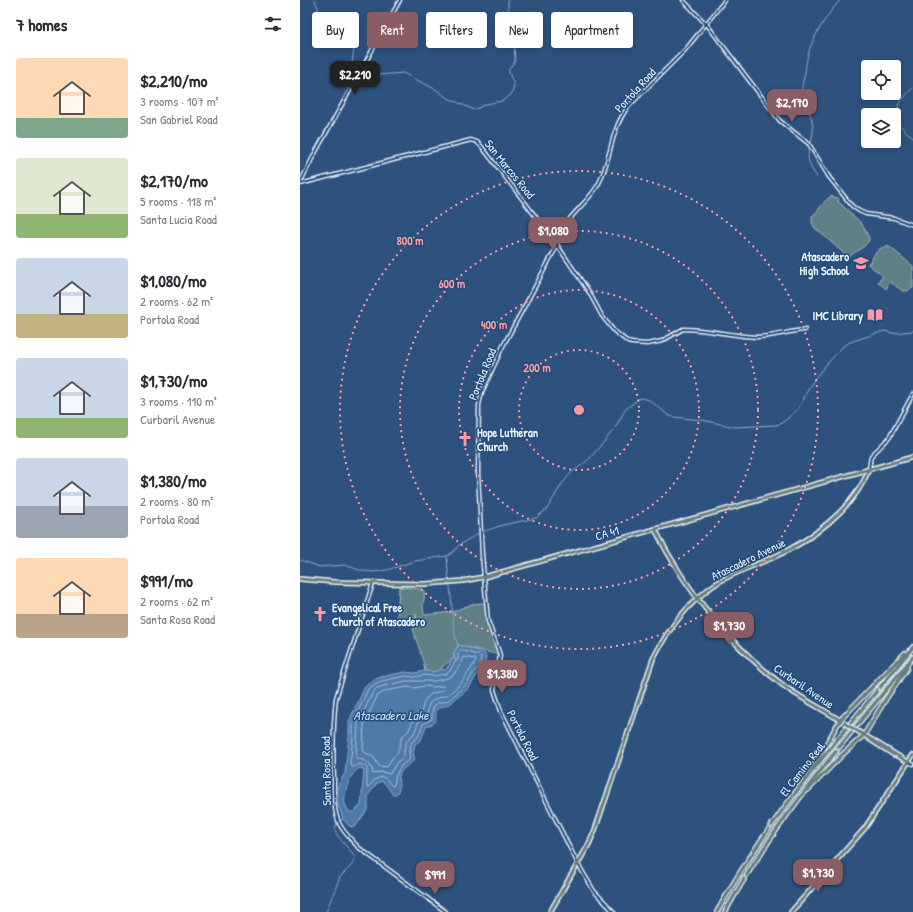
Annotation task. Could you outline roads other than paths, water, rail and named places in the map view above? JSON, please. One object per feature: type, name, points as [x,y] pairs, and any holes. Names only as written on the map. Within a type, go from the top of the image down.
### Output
[{"type":"highway","points":[[807,778],[840,720],[913,646]]},
{"type":"highway","name":"El Camino Real","points":[[716,912],[767,832],[807,778],[913,646]]},
{"type":"highway","points":[[795,804],[835,762],[864,735],[913,658]]},
{"type":"highway","name":"El Camino Real","points":[[724,912],[752,865],[795,804],[913,658]]},
{"type":"main road","name":"CA 41","points":[[300,579],[328,582],[426,584],[463,581],[484,577],[913,457]]},
{"type":"main road","name":"Atascadero Avenue","points":[[550,912],[578,864],[595,830],[653,659],[660,645],[677,619],[697,598],[716,584],[729,576],[788,550],[820,530],[853,496],[864,481],[869,469]]},
{"type":"main road","name":"Curbaril Avenue","points":[[655,529],[671,560],[697,598],[731,638],[791,691],[908,762]]},
{"type":"main road","points":[[791,912],[865,828],[913,755]]},
{"type":"street","points":[[300,184],[314,155],[400,0]]},
{"type":"street","points":[[683,0],[707,24],[780,121],[808,144],[852,206],[858,211],[866,214],[894,218],[913,225]]},
{"type":"street","name":"Portola Road","points":[[614,912],[594,891],[578,864],[498,704],[494,690],[500,655],[488,621],[484,577],[478,472],[478,409],[503,346],[557,246],[560,233],[565,225],[586,202],[599,183],[606,163],[613,134],[619,120],[627,109],[686,49],[726,0]]},
{"type":"street","name":"San Marcos Road","points":[[300,184],[471,140],[482,146],[557,246],[589,292],[595,305],[609,326],[621,337],[632,343],[648,344],[659,342],[683,329],[762,337],[805,330]]},
{"type":"street","name":"Atascadero Avenue","points":[[869,469],[871,456],[889,438],[913,394]]},
{"type":"street","name":"Santa Rosa Road","points":[[373,583],[336,698],[333,760],[334,801],[336,813],[341,827],[358,847],[446,912]]},
{"type":"street","name":"Curbaril Avenue","points":[[908,762],[913,764]]},
{"type":"water","name":"Atascadero Lake","points":[[459,645],[484,653],[486,656],[484,668],[477,675],[469,688],[451,703],[437,709],[435,722],[426,726],[421,740],[415,744],[413,753],[415,759],[400,773],[398,792],[393,795],[382,781],[377,783],[368,796],[368,809],[355,827],[349,826],[343,819],[337,801],[338,785],[345,773],[349,737],[349,721],[365,687],[372,680],[404,672],[414,673],[444,670],[448,668],[447,667],[450,664],[449,662],[454,658],[456,661],[454,654]],"holes":[[[360,768],[364,770],[361,805],[354,812],[349,812],[345,806],[346,789],[356,770]]]},
{"type":"waterway","points":[[315,0],[319,11],[333,20],[352,45],[354,49],[352,63],[360,69],[378,75],[403,73],[437,90],[446,97],[474,110],[486,104],[502,101],[511,95],[513,90],[514,84],[509,73],[509,69],[515,61],[514,42],[508,16],[508,0]]},
{"type":"waterway","points":[[817,177],[808,159],[813,126],[810,115],[802,99],[802,88],[807,57],[813,41],[826,19],[840,0]]},
{"type":"waterway","points":[[913,88],[900,103],[896,112],[897,121],[904,130],[913,137]]},
{"type":"waterway","points":[[300,560],[320,567],[344,565],[363,571],[373,572],[387,570],[415,561],[447,556],[459,545],[479,533],[503,525],[536,518],[547,509],[570,474],[589,459],[615,428],[625,410],[638,399],[642,398],[649,400],[668,415],[673,417],[702,420],[735,427],[776,425],[782,423],[801,405],[809,387],[842,347],[850,342],[884,331],[893,333],[913,331]]},
{"type":"waterway","points":[[447,556],[454,628],[458,646]]},
{"type":"waterway","points":[[326,912],[340,877],[352,865],[355,859],[336,833],[335,828],[337,823],[343,819]]},
{"type":"place","name":"Atascadero High School","points":[[861,263]]},
{"type":"place","name":"IMC Library","points":[[875,315]]},
{"type":"place","name":"Hope Lutheran Church","points":[[465,439]]},
{"type":"place","name":"Evangelical Free Church of Atascadero","points":[[320,614]]}]
